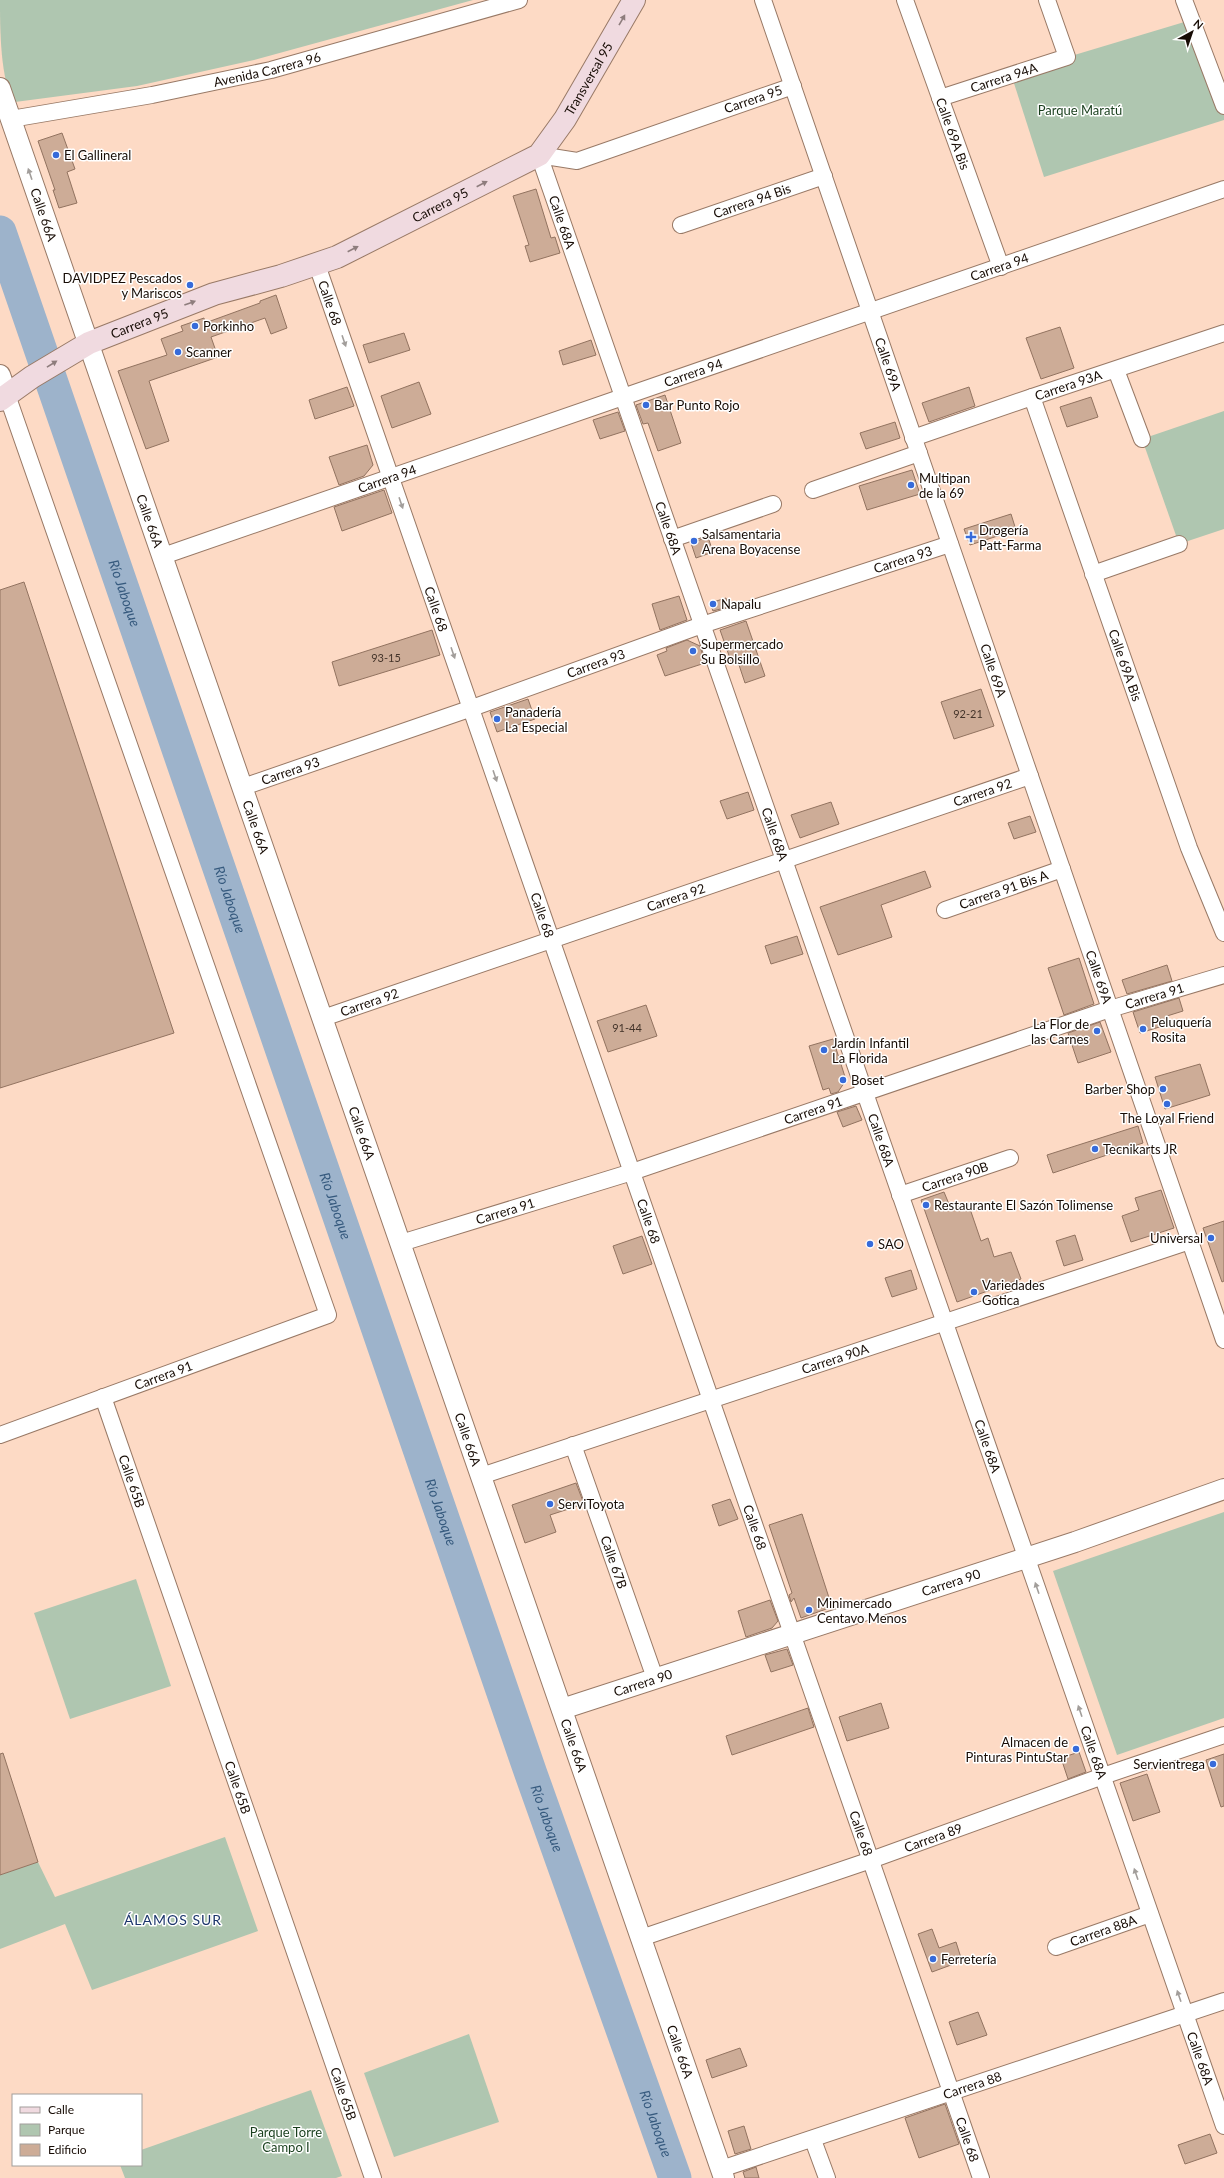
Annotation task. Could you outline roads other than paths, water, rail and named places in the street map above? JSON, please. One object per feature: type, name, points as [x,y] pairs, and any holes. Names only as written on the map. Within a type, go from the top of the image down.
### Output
[{"type":"main road","name":"Transversal 95","points":[[539,155],[565,119],[634,0]]},
{"type":"main road","name":"Carrera 95","points":[[2,390],[32,377],[80,347],[214,294],[337,257],[539,155]]},
{"type":"street","name":"Avenida Carrera 96","points":[[11,119],[152,95],[271,70],[519,0]]},
{"type":"street","name":"Calle 69A","points":[[764,0],[1223,1336]]},
{"type":"street","name":"Calle 69A Bis","points":[[904,0],[1001,267]]},
{"type":"street","name":"Carrera 94A","points":[[940,98],[1067,57],[1047,0]]},
{"type":"street","points":[[1184,0],[1224,106]]},
{"type":"street","name":"Carrera 95","points":[[539,155],[577,160],[793,86]]},
{"type":"street","name":"Calle 66A","points":[[0,88],[11,119],[80,347],[163,556],[723,2174]]},
{"type":"street","name":"Calle 68A","points":[[539,155],[1224,2126]]},
{"type":"street","name":"Carrera 94 Bis","points":[[681,226],[824,176]]},
{"type":"street","name":"Carrera 94","points":[[163,556],[1224,189]]},
{"type":"street","name":"Calle 68","points":[[317,264],[981,2178]]},
{"type":"street","name":"Carrera 93A","points":[[813,490],[1032,397],[1224,333]]},
{"type":"street","points":[[1116,370],[1142,440]]},
{"type":"street","name":"Carrera 91","points":[[0,1435],[328,1315],[2,390]]},
{"type":"street","name":"Calle 69A Bis","points":[[1032,397],[1188,848],[1224,933]]},
{"type":"street","points":[[672,539],[773,504]]},
{"type":"street","name":"Carrera 93","points":[[242,786],[472,708],[702,625],[950,544]]},
{"type":"street","points":[[1093,574],[1179,544]]},
{"type":"street","name":"Carrera 92","points":[[323,1018],[1030,776]]},
{"type":"street","name":"Carrera 91 Bis A","points":[[946,910],[1062,869]]},
{"type":"street","name":"Carrera 91","points":[[401,1243],[632,1172],[1110,1009],[1224,976]]},
{"type":"street","name":"Carrera 90B","points":[[900,1195],[1010,1158]]},
{"type":"street","name":"Carrera 90A","points":[[481,1476],[1190,1241]]},
{"type":"street","name":"Calle 65B","points":[[103,1397],[373,2178]]},
{"type":"street","name":"Calle 67B","points":[[573,1445],[655,1678]]},
{"type":"street","name":"Carrera 90","points":[[562,1709],[1026,1558],[1224,1489]]},
{"type":"street","name":"Carrera 89","points":[[641,1938],[871,1860],[1102,1776],[1224,1735]]},
{"type":"street","name":"Carrera 88A","points":[[1056,1947],[1150,1914]]},
{"type":"street","name":"Carrera 88","points":[[723,2174],[813,2140],[951,2092],[1224,2001]]},
{"type":"street","points":[[813,2140],[827,2178]]},
{"type":"waterway","name":"Río Jaboque","points":[[0,232],[531,1774],[675,2178]]},
{"type":"place","name":"El Gallineral","points":[[56,155]]},
{"type":"place","name":"DAVIDPEZ Pescados y Mariscos","points":[[190,285]]},
{"type":"place","name":"Porkinho","points":[[195,326]]},
{"type":"place","name":"Scanner","points":[[178,352]]},
{"type":"place","name":"Bar Punto Rojo","points":[[646,405]]},
{"type":"place","name":"Multipan de la 69","points":[[911,485]]},
{"type":"place","name":"Drogería Patt-Farma","points":[[971,537]]},
{"type":"place","name":"Salsamentaria Arena Boyacense","points":[[694,541]]},
{"type":"place","name":"Napalu","points":[[713,604]]},
{"type":"place","name":"Supermercado Su Bolsillo","points":[[693,651]]},
{"type":"place","name":"Panadería La Especial","points":[[497,719]]},
{"type":"place","name":"Peluquería Rosita","points":[[1143,1029]]},
{"type":"place","name":"La Flor de las Carnes","points":[[1097,1031]]},
{"type":"place","name":"Jardín Infantil La Florida","points":[[824,1050]]},
{"type":"place","name":"Boset","points":[[843,1080]]},
{"type":"place","name":"Barber Shop","points":[[1163,1089]]},
{"type":"place","name":"The Loyal Friend","points":[[1167,1104]]},
{"type":"place","name":"Tecnikarts JR","points":[[1095,1149]]},
{"type":"place","name":"Restaurante El Sazón Tolimense","points":[[926,1205]]},
{"type":"place","name":"Universal","points":[[1211,1238]]},
{"type":"place","name":"SAO","points":[[870,1244]]},
{"type":"place","name":"Variedades Gotica","points":[[974,1292]]},
{"type":"place","name":"ServiToyota","points":[[550,1504]]},
{"type":"place","name":"Minimercado Centavo Menos","points":[[809,1610]]},
{"type":"place","name":"Almacen de Pinturas PintuStar","points":[[1076,1749]]},
{"type":"place","name":"Servientrega","points":[[1213,1764]]},
{"type":"place","name":"Ferretería","points":[[933,1959]]},
{"type":"district","name":"ÁLAMOS SUR","points":[[173,1920]]},
{"type":"park label","name":"Parque Maratú","points":[[1080,110]]},
{"type":"park label","name":"Parque Torre Campo I","points":[[286,2140]]}]
